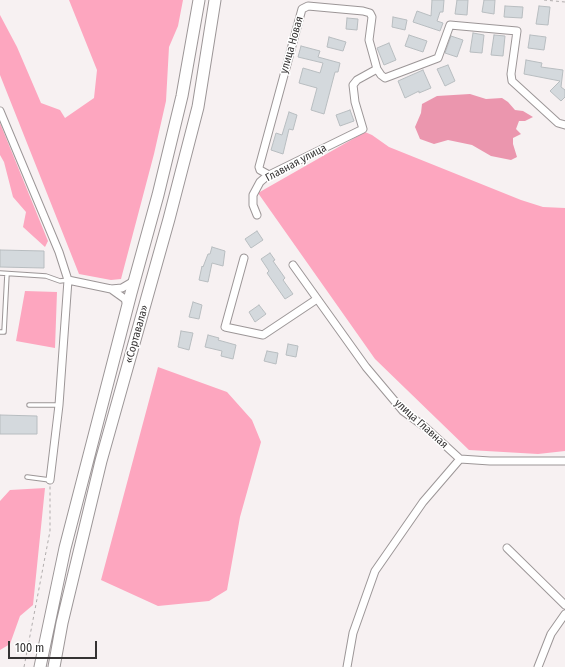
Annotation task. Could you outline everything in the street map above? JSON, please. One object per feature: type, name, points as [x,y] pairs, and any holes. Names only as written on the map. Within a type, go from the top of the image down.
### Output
[{"type":"highway","name":"«Сортавала»","points":[[40,667],[65,548],[127,307],[158,195],[182,96],[199,0]]},
{"type":"highway","name":"«Сортавала»","points":[[54,667],[62,623],[101,461],[170,219],[198,107],[215,0]]},
{"type":"street","name":"улица Новая","points":[[269,175],[260,170],[259,167],[302,9],[308,6],[363,11],[370,13],[372,17],[369,40],[377,69]]},
{"type":"street","points":[[377,69],[385,78],[438,58],[450,25],[517,31],[511,74],[512,81],[558,123],[565,125]]},
{"type":"street","name":"Главная улица","points":[[256,215],[253,205],[253,195],[260,182],[269,175],[363,129],[355,102],[354,86],[357,80],[377,69]]},
{"type":"street","points":[[0,111],[59,252],[68,280],[59,405],[50,480]]},
{"type":"street","points":[[244,258],[225,327],[263,336],[317,299]]},
{"type":"street","name":"улица Главная","points":[[293,265],[366,367],[404,411],[425,426],[460,459]]},
{"type":"street","points":[[68,280],[111,289],[122,288],[134,281]]},
{"type":"street","points":[[111,289],[125,299],[127,307]]},
{"type":"street","points":[[347,667],[353,633],[375,571],[423,502],[460,459],[490,461],[565,461]]},
{"type":"street","points":[[507,548],[565,605]]},
{"type":"street","points":[[538,667],[550,634],[565,614]]},
{"type":"lane","points":[[0,273],[46,276],[60,281],[68,280]]},
{"type":"lane","points":[[0,332],[4,332],[7,274]]},
{"type":"lane","points":[[29,406],[59,405]]},
{"type":"lane","points":[[27,477],[50,480]]},
{"type":"path","points":[[544,0],[565,2]]},
{"type":"path","points":[[24,667],[50,531],[50,480]]},
{"type":"shaded area","points":[[69,0],[183,0],[178,26],[169,47],[166,101],[154,154],[121,279],[111,280],[79,274],[0,75],[0,15],[17,47],[41,103],[60,110],[65,118],[94,98],[97,70]]},
{"type":"shaded area","points":[[470,94],[486,99],[502,98],[515,110],[523,111],[533,117],[525,121],[519,121],[516,129],[521,134],[513,138],[513,144],[517,157],[511,160],[491,156],[472,145],[448,140],[434,144],[420,139],[415,127],[421,113],[422,104],[437,96]]},
{"type":"shaded area","points":[[0,123],[48,241],[45,247],[23,227],[26,212],[13,197],[4,162],[0,155]]},
{"type":"shaded area","points":[[365,132],[389,147],[521,200],[543,207],[565,208],[565,451],[538,454],[469,450],[375,359],[258,193]]},
{"type":"shaded area","points":[[25,291],[57,292],[55,348],[16,341]]},
{"type":"shaded area","points":[[158,367],[227,392],[252,420],[261,442],[240,517],[227,590],[209,601],[158,606],[101,580]]},
{"type":"shaded area","points":[[45,488],[33,605],[20,616],[10,644],[0,650],[0,501],[10,490]]},
{"type":"building","points":[[432,0],[444,0],[443,12],[440,12],[437,21],[443,23],[440,31],[413,22],[417,11],[431,16]]},
{"type":"building","points":[[457,0],[468,0],[467,15],[455,14]]},
{"type":"building","points":[[484,0],[495,0],[494,14],[482,12]]},
{"type":"building","points":[[505,6],[523,7],[522,18],[504,17]]},
{"type":"building","points":[[539,6],[550,7],[548,25],[536,24]]},
{"type":"building","points":[[393,17],[407,20],[405,30],[392,27]]},
{"type":"building","points":[[347,18],[358,19],[357,30],[346,29]]},
{"type":"building","points":[[473,33],[484,35],[482,53],[470,52]]},
{"type":"building","points":[[409,35],[427,41],[423,52],[405,46]]},
{"type":"building","points":[[494,35],[505,36],[503,56],[491,55]]},
{"type":"building","points":[[530,35],[546,37],[544,50],[528,48]]},
{"type":"building","points":[[451,36],[463,40],[457,57],[445,53]]},
{"type":"building","points":[[329,37],[346,42],[343,51],[327,47]]},
{"type":"building","points":[[389,43],[396,60],[384,65],[377,48]]},
{"type":"building","points":[[301,46],[320,51],[318,57],[340,63],[338,72],[335,72],[324,114],[311,110],[317,88],[299,83],[303,68],[320,73],[323,63],[298,57]]},
{"type":"building","points":[[526,60],[542,63],[541,67],[563,70],[561,87],[565,90],[565,97],[561,101],[550,91],[560,81],[524,74]]},
{"type":"building","points":[[448,65],[455,81],[445,86],[437,69]]},
{"type":"building","points":[[423,70],[431,88],[419,93],[419,91],[405,98],[398,81]]},
{"type":"building","points":[[350,110],[354,121],[340,126],[336,115]]},
{"type":"building","points":[[289,112],[297,115],[293,130],[289,129],[283,154],[271,150],[276,133],[282,135]]},
{"type":"building","points":[[257,231],[263,240],[251,248],[245,239]]},
{"type":"building","points":[[212,247],[225,251],[223,266],[212,263],[208,282],[199,280],[202,266],[203,267],[208,254],[210,254]]},
{"type":"building","points":[[0,250],[44,251],[44,268],[0,267]]},
{"type":"building","points":[[270,253],[275,260],[273,261],[285,278],[283,280],[293,294],[285,299],[267,273],[269,271],[261,259]]},
{"type":"building","points":[[193,302],[202,305],[199,319],[189,317]]},
{"type":"building","points":[[259,305],[266,314],[255,322],[249,312]]},
{"type":"building","points":[[181,331],[193,333],[189,350],[178,347]]},
{"type":"building","points":[[208,335],[219,338],[218,340],[236,345],[233,359],[221,356],[222,351],[205,347]]},
{"type":"building","points":[[288,344],[298,346],[296,357],[286,355]]},
{"type":"building","points":[[267,351],[278,353],[276,364],[264,361]]},
{"type":"building","points":[[0,415],[37,416],[37,434],[0,434]]}]
